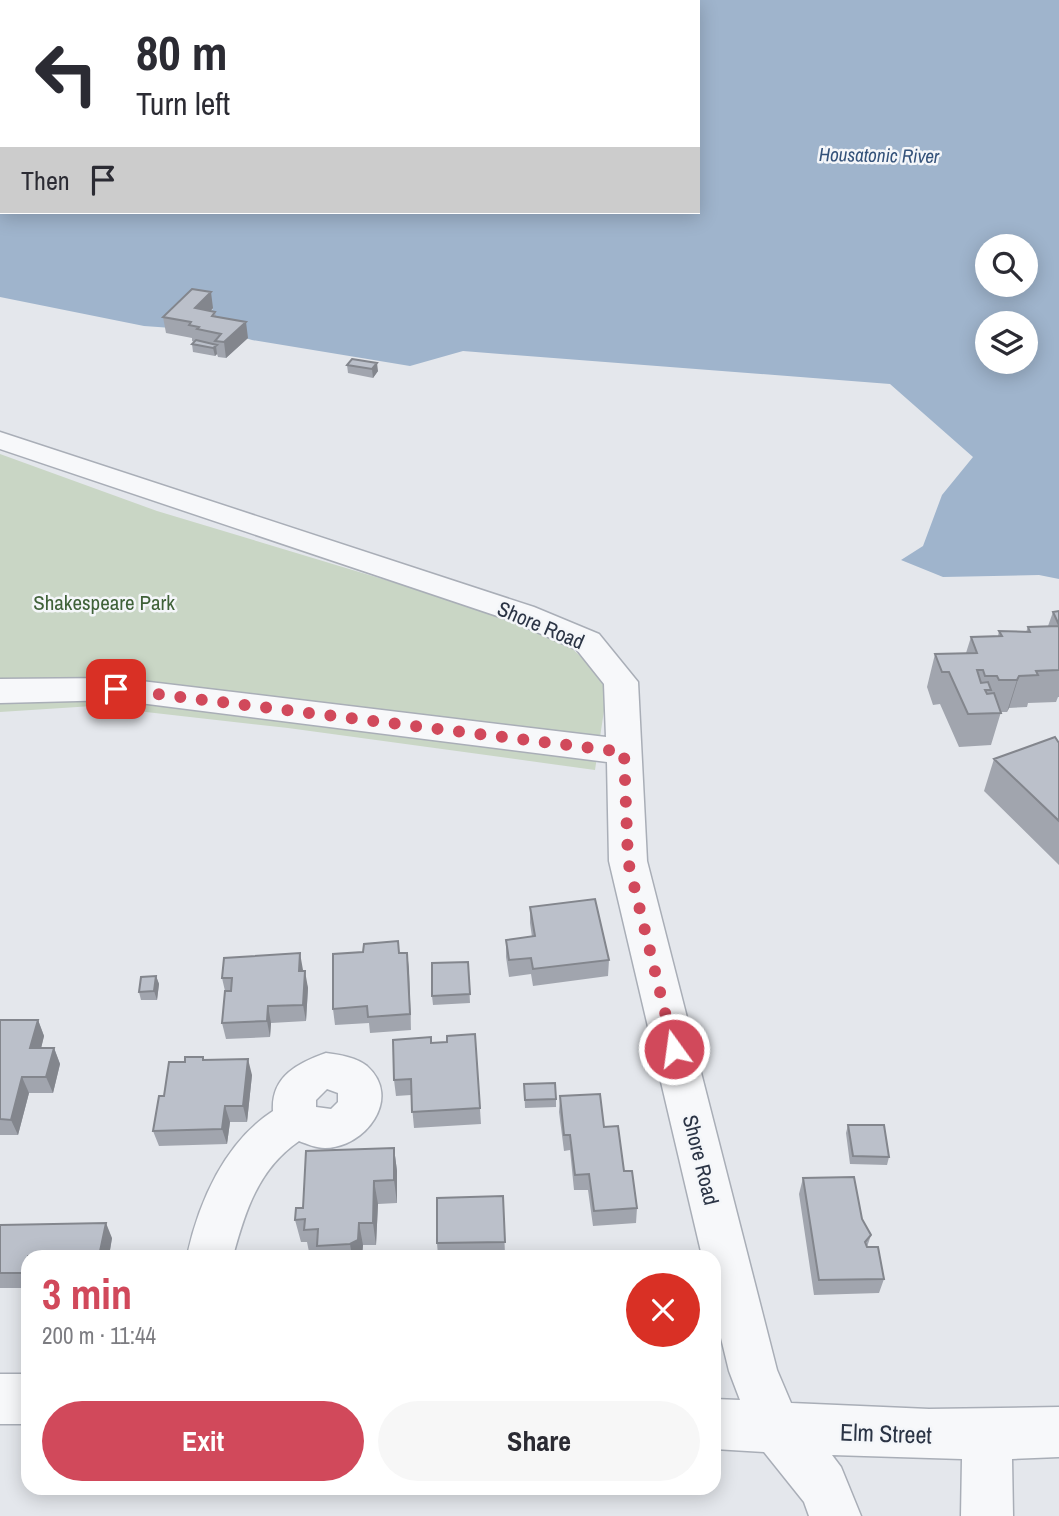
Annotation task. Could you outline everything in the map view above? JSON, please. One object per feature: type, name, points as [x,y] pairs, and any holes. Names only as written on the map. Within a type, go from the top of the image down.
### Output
[{"type":"street","name":"Shore Road","points":[[0,440],[523,614],[587,642],[621,682],[628,861],[753,1371],[776,1427],[823,1485],[835,1516]]},
{"type":"street","points":[[0,691],[116,689],[624,752]]},
{"type":"street","points":[[212,1250],[219,1221],[237,1175],[264,1142],[298,1118]]},
{"type":"street","points":[[0,1399],[21,1399]]},
{"type":"street","name":"Elm Street","points":[[721,1424],[856,1433],[987,1436],[1059,1432]]},
{"type":"street","points":[[987,1436],[987,1516]]},
{"type":"green space","name":"Shakespeare Park","points":[[0,454],[157,511],[525,622],[552,636],[581,657],[607,691],[595,770],[288,728],[93,706],[0,712]]},
{"type":"water","name":"Housatonic River","points":[[700,0],[1059,0],[1059,579],[1039,575],[943,577],[901,560],[923,546],[942,495],[973,457],[890,384],[463,351],[410,366],[252,340],[198,324],[213,309],[172,328],[144,326],[0,297],[0,214],[700,214]]},
{"type":"building","points":[[192,289],[211,292],[195,308],[215,312],[212,316],[246,322],[224,342],[215,341],[221,334],[197,329],[199,327],[189,325],[191,322],[163,317]]},
{"type":"building","points":[[196,340],[217,345],[213,348],[192,344]]},
{"type":"building","points":[[352,359],[377,363],[372,369],[347,365]]},
{"type":"building","points":[[1059,611],[1059,625],[1053,612]]},
{"type":"building","points":[[1059,626],[1059,670],[1036,671],[1038,675],[1019,676],[1017,680],[999,680],[997,676],[985,676],[983,670],[977,670],[981,683],[988,682],[991,690],[985,690],[987,694],[994,693],[1001,713],[968,714],[949,672],[942,672],[935,654],[977,653],[971,637],[1002,636],[999,631],[1030,632],[1028,627]]},
{"type":"building","points":[[1055,737],[1059,743],[1059,821],[994,759]]},
{"type":"building","points":[[595,899],[609,960],[533,969],[531,958],[509,960],[506,940],[535,936],[530,907]]},
{"type":"building","points":[[398,941],[399,953],[407,953],[410,1014],[368,1017],[367,1006],[333,1009],[333,954],[363,952],[364,944]]},
{"type":"building","points":[[300,953],[299,971],[305,971],[303,1005],[268,1006],[267,1021],[222,1023],[225,991],[231,991],[232,978],[222,978],[224,958]]},
{"type":"building","points":[[468,962],[470,994],[432,996],[432,963]]},
{"type":"building","points":[[156,976],[154,991],[139,992],[141,977]]},
{"type":"building","points":[[0,1020],[38,1020],[30,1048],[54,1048],[46,1077],[22,1077],[11,1120],[0,1119]]},
{"type":"building","points":[[475,1034],[480,1108],[412,1112],[411,1079],[394,1080],[393,1040],[431,1037],[431,1043],[447,1042],[447,1036]]},
{"type":"building","points":[[185,1057],[203,1057],[203,1060],[248,1059],[243,1106],[225,1106],[222,1129],[153,1131],[159,1096],[164,1096],[169,1062],[185,1062]]},
{"type":"building","points":[[555,1083],[556,1099],[525,1100],[524,1084]]},
{"type":"building","points":[[600,1094],[604,1127],[618,1126],[624,1171],[632,1171],[637,1208],[594,1211],[589,1174],[575,1175],[570,1135],[564,1135],[560,1096]]},
{"type":"building","points":[[848,1125],[884,1125],[889,1157],[853,1156]]},
{"type":"building","points":[[394,1148],[394,1180],[374,1181],[373,1223],[359,1223],[358,1240],[350,1244],[317,1246],[318,1229],[304,1230],[305,1219],[295,1220],[296,1208],[303,1208],[306,1151]]},
{"type":"building","points":[[854,1177],[862,1219],[871,1235],[865,1242],[867,1247],[878,1247],[884,1279],[819,1280],[803,1178]]},
{"type":"building","points":[[503,1196],[505,1242],[437,1243],[437,1198]]},
{"type":"building","points":[[106,1223],[100,1250],[21,1250],[21,1273],[0,1273],[0,1225]]},
{"type":"route","points":[[116,689],[624,752],[628,861],[674,1049]]}]
